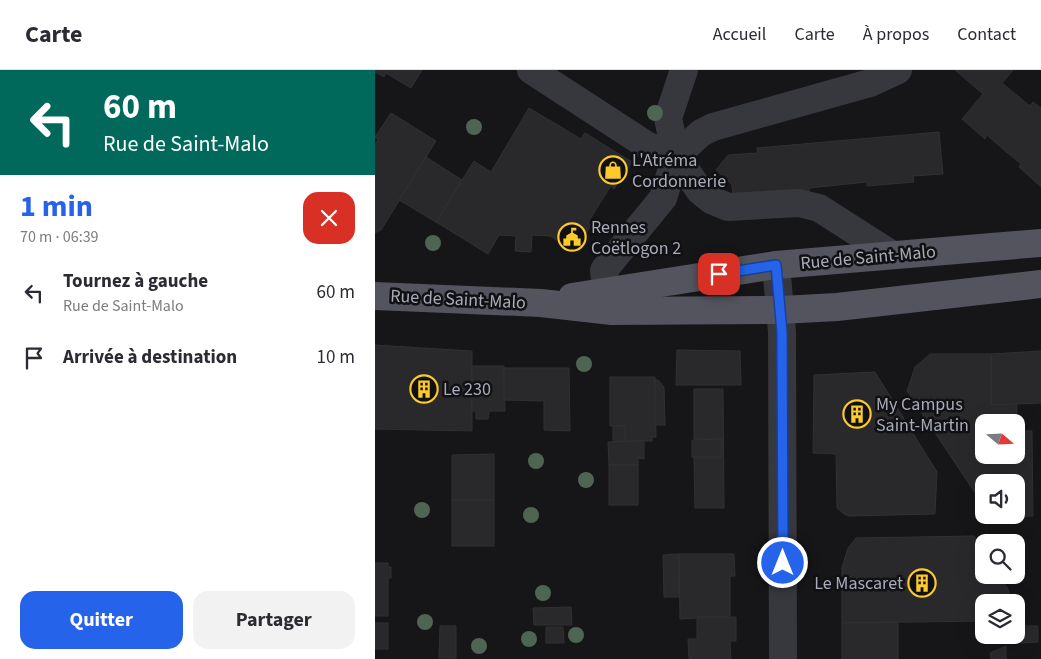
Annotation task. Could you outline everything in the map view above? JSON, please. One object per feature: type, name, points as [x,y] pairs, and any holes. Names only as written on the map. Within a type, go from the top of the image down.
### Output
[{"type":"main road","name":"Rue de Saint-Malo","points":[[609,301],[776,265],[1041,243]]},
{"type":"main road","name":"Rue de Saint-Malo","points":[[375,296],[541,303],[609,301],[781,310],[837,306],[1041,284]]},
{"type":"street","points":[[531,70],[648,146],[676,156]]},
{"type":"street","points":[[684,70],[668,118],[676,156],[700,191],[717,204],[728,207],[799,203],[819,208],[891,254]]},
{"type":"street","points":[[609,301],[604,270],[663,198],[676,156],[701,133],[713,127],[870,83],[898,70]]},
{"type":"street","points":[[776,265],[781,310],[783,659]]},
{"type":"building","points":[[375,70],[422,70],[411,88],[386,73],[384,77],[375,72]]},
{"type":"building","points":[[955,70],[1013,70],[1002,83],[1030,106],[1033,102],[1041,108],[1041,187],[1019,167],[1021,164],[987,135],[985,139],[962,119],[983,94]]},
{"type":"building","points":[[529,108],[581,139],[585,133],[632,162],[614,189],[611,186],[600,203],[588,223],[591,225],[576,251],[550,236],[532,235],[531,252],[515,251],[516,236],[499,235],[488,254],[436,222],[474,161],[491,172]]},
{"type":"building","points":[[391,113],[436,141],[381,230],[375,233],[375,144],[378,140],[375,137]]},
{"type":"building","points":[[939,132],[943,174],[913,176],[914,182],[867,186],[867,182],[809,188],[809,192],[733,195],[732,185],[716,170],[728,155],[758,153],[757,148]]},
{"type":"building","points":[[426,157],[462,180],[436,222],[399,200]]},
{"type":"building","name":"Le 230","points":[[375,345],[472,351],[472,431],[375,429]]},
{"type":"building","points":[[677,350],[740,351],[741,385],[676,385]]},
{"type":"building","points":[[1041,351],[1041,403],[991,405],[991,354]]},
{"type":"building","points":[[930,354],[991,354],[991,405],[1017,404],[1017,414],[975,414],[975,464],[1025,464],[1025,431],[1032,431],[1033,516],[1025,516],[1025,474],[975,474],[975,493],[907,391],[915,367]]},
{"type":"building","points":[[472,366],[504,366],[505,411],[489,411],[488,419],[476,419],[476,411],[472,411]]},
{"type":"building","points":[[504,368],[569,368],[570,431],[544,430],[544,401],[504,400]]},
{"type":"building","name":"My Campus Saint-Martin","points":[[875,372],[937,472],[935,514],[849,516],[844,514],[837,508],[836,454],[813,453],[814,375]]},
{"type":"building","points":[[610,377],[655,377],[656,437],[652,437],[652,441],[625,441],[625,426],[610,426]]},
{"type":"building","points":[[655,380],[658,380],[664,387],[665,425],[655,425]]},
{"type":"building","points":[[694,389],[723,389],[724,508],[695,508],[694,457],[721,457],[721,439],[694,439]]},
{"type":"building","points":[[613,426],[625,426],[625,441],[613,442]]},
{"type":"building","points":[[721,439],[721,457],[692,457],[692,440]]},
{"type":"building","points":[[644,441],[644,459],[638,458],[638,465],[609,465],[608,442]]},
{"type":"building","points":[[494,454],[494,500],[452,500],[452,455]]},
{"type":"building","points":[[609,465],[638,465],[638,505],[609,505]]},
{"type":"building","points":[[452,500],[494,500],[494,546],[452,546]]},
{"type":"building","name":"Le Mascaret","points":[[974,536],[975,584],[1005,584],[1009,594],[975,594],[975,621],[842,623],[842,568],[848,548],[856,538]]},
{"type":"building","points":[[679,554],[679,597],[664,597],[663,555]]},
{"type":"building","points":[[679,554],[734,554],[735,576],[730,576],[730,616],[680,619]]},
{"type":"building","points":[[375,563],[388,563],[388,567],[391,567],[391,578],[388,578],[388,616],[375,616]]},
{"type":"building","points":[[571,607],[572,625],[534,625],[533,608]]},
{"type":"building","points":[[697,617],[736,617],[736,641],[730,641],[731,659],[689,659],[688,639],[697,639]]},
{"type":"building","points":[[898,622],[898,659],[842,659],[842,623]]},
{"type":"building","points":[[375,623],[388,623],[388,649],[375,649]]},
{"type":"building","points":[[440,626],[456,626],[456,658],[439,658]]},
{"type":"building","points":[[1025,626],[1038,626],[1038,642],[1025,643]]},
{"type":"building","points":[[546,627],[563,627],[564,643],[546,643]]},
{"type":"building","points":[[1006,646],[1006,659],[991,659],[990,653]]},
{"type":"place","name":"L'Atréma Cordonnerie","points":[[613,170]]},
{"type":"place","name":"Rennes Coëtlogon 2","points":[[572,237]]},
{"type":"place","name":"Le 230","points":[[424,389]]},
{"type":"place","name":"My Campus Saint-Martin","points":[[857,414]]},
{"type":"place","name":"Le Mascaret","points":[[922,583]]},
{"type":"route","points":[[719,274],[776,265],[782,332],[783,563]]}]
